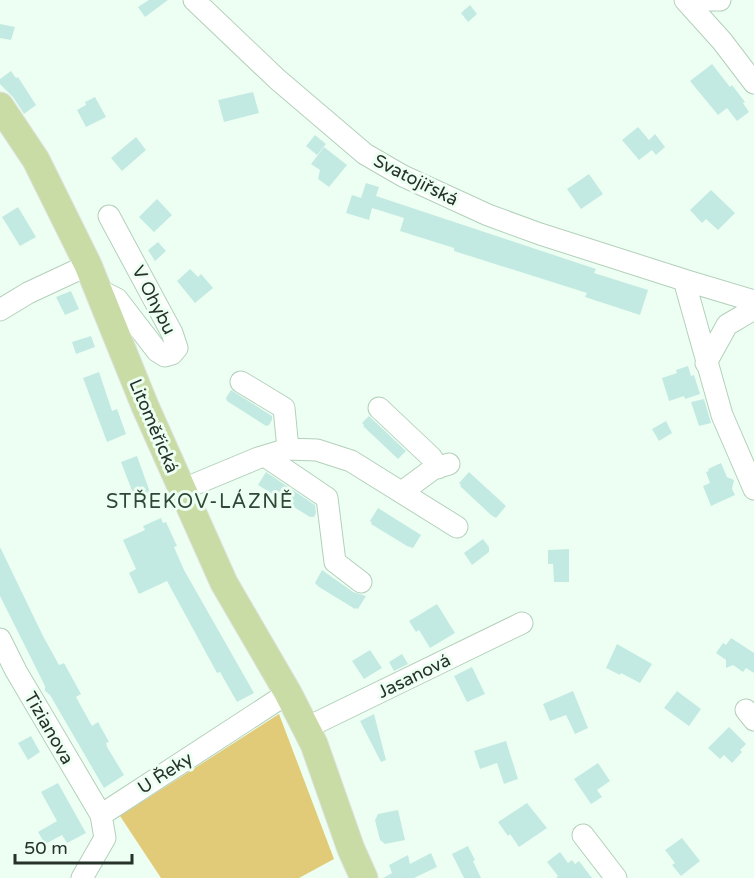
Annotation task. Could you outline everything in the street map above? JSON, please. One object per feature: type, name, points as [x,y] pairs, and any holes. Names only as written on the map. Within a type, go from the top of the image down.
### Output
[{"type":"main road","name":"Litoměřická","points":[[0,106],[36,160],[93,277],[181,490],[224,584],[288,693],[314,744],[351,849],[364,878]]},
{"type":"street","name":"Svatojiřská","points":[[194,0],[277,79],[365,154],[403,176],[498,219],[754,301]]},
{"type":"street","points":[[685,0],[722,41],[754,83]]},
{"type":"street","points":[[693,0],[720,0]]},
{"type":"street","name":"V Ohybu","points":[[93,277],[117,300],[157,351],[165,356],[172,354],[177,348],[172,333],[109,216]]},
{"type":"street","points":[[0,310],[28,292],[93,277]]},
{"type":"street","points":[[684,280],[722,415],[754,489]]},
{"type":"street","points":[[706,363],[727,325],[754,309]]},
{"type":"street","points":[[241,382],[284,408],[288,449]]},
{"type":"street","points":[[379,408],[443,466],[402,492]]},
{"type":"street","points":[[181,490],[288,449],[317,450],[351,461],[457,527]]},
{"type":"street","points":[[265,456],[327,498],[335,562],[361,582]]},
{"type":"street","name":"Jasanová","points":[[306,728],[522,623]]},
{"type":"street","name":"Tizianova","points":[[0,639],[16,671],[101,815]]},
{"type":"street","name":"U Řeky","points":[[101,815],[288,693]]},
{"type":"street","points":[[82,878],[105,838],[101,815]]},
{"type":"street","points":[[583,835],[616,878]]},
{"type":"shaded area","points":[[279,714],[334,859],[299,878],[161,878],[120,816]]},
{"type":"building","points":[[149,0],[168,0],[145,17],[138,7]]},
{"type":"building","points":[[470,5],[477,14],[468,22],[461,13]]},
{"type":"building","points":[[0,24],[15,27],[11,40],[0,38]]},
{"type":"building","points":[[712,64],[745,102],[743,103],[749,112],[737,121],[727,108],[718,115],[690,81]]},
{"type":"building","points":[[11,71],[16,78],[18,77],[36,105],[24,114],[13,97],[0,84],[0,79]]},
{"type":"building","points":[[253,92],[259,113],[224,122],[218,100]]},
{"type":"building","points":[[95,97],[106,117],[86,127],[77,110],[86,105],[85,102]]},
{"type":"building","points":[[638,127],[649,140],[655,134],[665,147],[656,155],[652,150],[639,160],[622,140]]},
{"type":"building","points":[[315,135],[326,144],[317,155],[306,146]]},
{"type":"building","points":[[136,137],[146,150],[122,171],[111,158]]},
{"type":"building","points":[[324,147],[347,165],[329,187],[318,179],[320,170],[311,164]]},
{"type":"building","points":[[589,174],[603,194],[581,209],[567,189]]},
{"type":"building","points":[[366,183],[379,187],[376,196],[596,269],[594,273],[648,290],[640,315],[585,297],[587,293],[454,251],[454,248],[400,231],[404,218],[372,208],[369,220],[346,213],[352,195],[361,198]]},
{"type":"building","points":[[711,190],[735,213],[718,230],[706,219],[702,223],[690,210]]},
{"type":"building","points":[[157,199],[172,215],[154,232],[139,217]]},
{"type":"building","points":[[18,207],[36,237],[20,246],[2,217]]},
{"type":"building","points":[[158,242],[166,251],[155,261],[148,250]]},
{"type":"building","points":[[190,269],[198,277],[201,274],[213,288],[195,303],[177,281]]},
{"type":"building","points":[[71,291],[79,309],[65,315],[56,297]]},
{"type":"building","points":[[91,336],[95,347],[76,354],[72,342]]},
{"type":"building","points":[[688,366],[691,376],[694,375],[700,394],[669,401],[662,378]]},
{"type":"building","points":[[99,372],[112,411],[117,409],[126,434],[107,442],[83,378]]},
{"type":"building","points":[[231,390],[272,416],[269,425],[266,426],[227,401],[226,398]]},
{"type":"building","points":[[704,399],[711,423],[699,426],[691,402]]},
{"type":"building","points":[[369,416],[406,451],[398,459],[363,426],[362,423]]},
{"type":"building","points":[[666,421],[672,433],[659,441],[652,429]]},
{"type":"building","points":[[137,456],[151,495],[136,501],[121,462]]},
{"type":"building","points":[[721,463],[727,477],[734,480],[732,489],[735,495],[711,506],[703,486],[710,483],[706,472]]},
{"type":"building","points":[[266,472],[315,505],[314,517],[310,517],[258,485]]},
{"type":"building","points":[[469,472],[506,506],[496,518],[460,486],[459,483]]},
{"type":"building","points":[[378,508],[421,535],[413,548],[371,524],[370,521]]},
{"type":"building","points":[[161,518],[163,523],[166,522],[177,546],[174,547],[184,570],[254,693],[237,702],[220,672],[217,673],[167,581],[139,594],[129,573],[136,569],[123,540],[145,530],[143,526]]},
{"type":"building","points":[[483,539],[489,547],[489,552],[472,565],[464,553]]},
{"type":"building","points":[[0,547],[43,636],[59,665],[64,663],[81,694],[76,697],[92,726],[98,722],[109,742],[106,743],[107,747],[124,775],[104,788],[50,695],[45,691],[45,686],[0,596]]},
{"type":"building","points":[[569,549],[569,582],[554,582],[553,564],[548,564],[548,550]]},
{"type":"building","points":[[322,570],[353,592],[366,596],[358,609],[315,583]]},
{"type":"building","points":[[437,604],[455,633],[430,648],[419,630],[416,632],[409,621]]},
{"type":"building","points":[[731,638],[754,653],[754,673],[746,668],[743,672],[733,665],[726,668],[726,660],[716,653],[723,643],[726,645]]},
{"type":"building","points":[[617,644],[652,664],[640,683],[606,668]]},
{"type":"building","points":[[370,650],[382,668],[364,679],[352,661]]},
{"type":"building","points":[[402,654],[408,664],[394,671],[389,662]]},
{"type":"building","points":[[472,667],[485,694],[467,702],[454,676]]},
{"type":"building","points":[[573,691],[588,728],[575,734],[566,715],[550,721],[543,704]]},
{"type":"building","points":[[677,691],[701,709],[689,726],[664,708]]},
{"type":"building","points":[[374,714],[386,760],[381,762],[360,721]]},
{"type":"building","points":[[729,727],[746,744],[732,763],[724,755],[720,759],[708,748]]},
{"type":"building","points":[[31,736],[40,752],[28,760],[18,743]]},
{"type":"building","points":[[506,741],[518,779],[504,784],[497,763],[480,769],[474,751]]},
{"type":"building","points":[[598,763],[610,781],[597,790],[602,797],[591,804],[574,779]]},
{"type":"building","points":[[58,783],[86,833],[67,843],[62,835],[45,844],[38,832],[57,821],[41,792]]},
{"type":"building","points":[[527,803],[547,828],[519,847],[498,822]]},
{"type":"building","points":[[398,810],[405,840],[385,844],[380,840],[375,820],[378,814]]},
{"type":"building","points":[[682,838],[700,861],[681,876],[672,865],[675,863],[665,850]]},
{"type":"building","points":[[468,846],[481,878],[464,878],[452,854]]},
{"type":"building","points":[[560,852],[568,863],[572,860],[575,864],[579,861],[592,878],[556,878],[558,876],[547,862]]},
{"type":"building","points":[[431,853],[437,867],[414,878],[383,878],[392,873],[389,865],[408,855],[410,864]]},
{"type":"district","name":"STŘEKOV-LÁZNĚ","points":[[200,502]]}]
